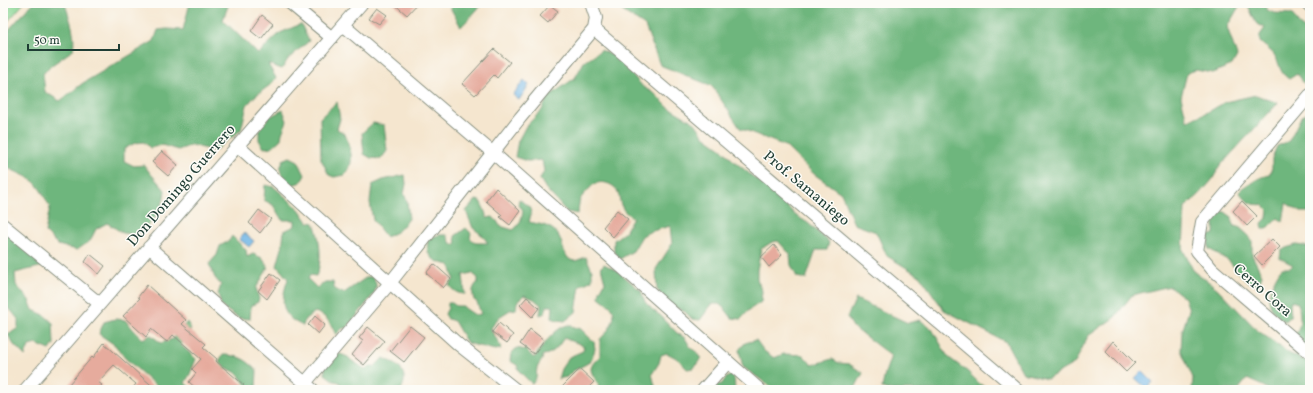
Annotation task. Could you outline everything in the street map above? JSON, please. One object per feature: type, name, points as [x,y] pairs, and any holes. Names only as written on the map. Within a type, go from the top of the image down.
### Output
[{"type":"street","points":[[290,3],[332,38]]},
{"type":"street","name":"Don Domingo Guerrero","points":[[25,390],[362,3]]},
{"type":"street","points":[[150,247],[309,386],[492,152],[594,29],[596,18],[591,3]]},
{"type":"street","points":[[1307,3],[1310,6]]},
{"type":"street","points":[[343,25],[492,152],[760,390]]},
{"type":"street","name":"Prof. Samaniego","points":[[594,29],[1018,390]]},
{"type":"street","name":"Cerro Cora","points":[[1310,95],[1202,222],[1197,251],[1212,269],[1310,353]]},
{"type":"street","points":[[238,146],[459,345],[516,390]]},
{"type":"street","points":[[3,225],[100,304]]},
{"type":"street","points":[[703,390],[728,362]]},
{"type":"green space","points":[[3,3],[24,3],[3,27]]},
{"type":"green space","points":[[33,3],[63,3],[65,4],[71,21],[74,38],[73,50],[49,67],[43,74],[45,92],[60,101],[83,83],[154,41],[158,30],[183,30],[190,3],[229,3],[223,20],[258,54],[280,33],[301,24],[309,41],[288,59],[282,69],[268,64],[276,78],[247,105],[241,130],[214,151],[192,145],[178,150],[162,145],[150,148],[144,142],[135,143],[124,149],[124,161],[134,166],[144,165],[165,190],[162,205],[152,221],[136,235],[123,233],[107,223],[96,229],[90,241],[77,250],[58,245],[45,232],[50,207],[37,185],[25,176],[3,165],[3,36]]},
{"type":"green space","points":[[450,3],[482,3],[461,27],[451,9]]},
{"type":"green space","points":[[614,3],[1241,3],[1227,27],[1237,56],[1232,65],[1212,73],[1196,70],[1187,73],[1181,97],[1187,121],[1210,111],[1225,102],[1256,95],[1278,103],[1220,166],[1212,180],[1199,195],[1185,207],[1183,250],[1193,270],[1218,289],[1257,330],[1290,354],[1307,361],[1310,366],[1310,390],[1269,390],[1247,379],[1238,390],[1192,390],[1193,378],[1181,350],[1182,332],[1189,310],[1185,298],[1170,286],[1132,295],[1115,317],[1088,336],[1075,363],[1047,379],[1023,373],[1006,342],[944,310],[920,276],[887,256],[876,232],[854,224],[841,193],[814,174],[785,146],[740,128],[712,86],[660,65],[645,26],[615,6]]},
{"type":"green space","points":[[1247,3],[1266,3],[1267,10],[1274,13],[1292,14],[1298,24],[1304,29],[1310,27],[1310,81],[1303,83],[1297,74],[1289,79],[1283,74],[1275,56],[1260,42],[1260,35],[1265,28],[1256,23]]},
{"type":"green space","points":[[601,50],[618,58],[643,87],[655,94],[668,107],[695,123],[704,136],[722,149],[757,180],[773,185],[786,205],[795,215],[808,223],[829,242],[827,250],[816,250],[806,279],[797,277],[791,265],[790,254],[778,241],[772,242],[761,249],[757,270],[757,279],[762,291],[761,302],[749,310],[741,319],[732,318],[719,304],[712,304],[700,320],[692,319],[684,311],[672,306],[657,290],[656,269],[672,244],[670,226],[649,232],[642,236],[633,251],[620,259],[614,252],[614,240],[625,232],[633,218],[623,209],[618,192],[613,186],[601,182],[597,183],[584,194],[579,204],[578,214],[567,212],[546,189],[540,179],[544,171],[542,160],[527,161],[515,157],[518,141],[526,126],[542,110],[548,97],[575,78],[584,62]]},
{"type":"green space","points":[[337,102],[340,119],[337,129],[345,134],[350,150],[351,160],[345,175],[334,177],[329,175],[321,159],[320,118]]},
{"type":"green space","points":[[283,110],[287,121],[281,139],[272,147],[264,148],[259,140],[259,130],[269,117]]},
{"type":"green space","points":[[1310,111],[1310,212],[1301,212],[1286,203],[1283,222],[1278,218],[1267,229],[1263,229],[1262,223],[1267,218],[1268,210],[1263,205],[1253,204],[1247,201],[1240,193],[1242,188],[1269,175],[1272,168],[1272,158],[1277,146],[1289,141],[1301,117]]},
{"type":"green space","points":[[373,123],[384,125],[387,151],[381,159],[371,158],[364,154],[362,133]]},
{"type":"green space","points":[[290,157],[298,161],[305,175],[301,182],[292,185],[283,179],[280,169],[283,160]]},
{"type":"green space","points":[[405,175],[406,184],[404,194],[407,201],[409,219],[398,231],[386,237],[373,220],[370,202],[372,185],[383,180]]},
{"type":"green space","points":[[265,185],[274,187],[299,209],[308,222],[314,223],[318,236],[320,257],[316,276],[310,275],[308,279],[317,288],[325,282],[333,282],[334,288],[344,293],[367,277],[373,277],[374,279],[376,286],[373,295],[347,328],[343,328],[336,335],[326,318],[315,312],[305,319],[303,326],[291,319],[284,309],[283,299],[288,279],[277,266],[282,248],[284,231],[295,226],[295,220],[282,220],[273,205],[264,200]]},
{"type":"green space","points":[[519,199],[530,208],[531,214],[529,222],[548,227],[556,232],[569,259],[575,261],[586,257],[592,270],[592,280],[580,286],[576,312],[565,321],[552,318],[553,306],[547,306],[545,313],[540,315],[541,305],[534,299],[524,295],[517,302],[516,309],[510,310],[499,317],[491,328],[501,349],[495,350],[467,343],[454,321],[448,319],[445,314],[448,308],[448,303],[452,303],[456,306],[463,306],[475,315],[481,314],[473,295],[473,290],[478,282],[478,278],[472,273],[463,275],[465,294],[458,293],[454,290],[449,285],[454,279],[450,265],[439,262],[431,257],[428,249],[429,238],[439,235],[447,235],[451,244],[456,245],[455,236],[466,228],[471,233],[470,238],[476,243],[488,243],[482,235],[473,228],[466,211],[476,200],[480,201],[487,218],[493,217],[500,226],[513,230],[519,224],[522,216],[523,210],[518,204]]},
{"type":"green space","points":[[1220,211],[1225,212],[1232,217],[1232,223],[1234,226],[1239,227],[1249,236],[1252,242],[1252,255],[1262,275],[1258,285],[1246,281],[1229,261],[1209,249],[1208,236],[1214,234],[1214,221],[1217,213]]},
{"type":"green space","points":[[3,229],[47,265],[15,273],[16,285],[29,300],[33,310],[44,315],[53,323],[54,344],[50,350],[36,344],[29,346],[25,356],[14,345],[8,335],[18,328],[18,319],[9,308],[3,305]]},
{"type":"green space","points":[[232,236],[246,250],[247,257],[253,254],[262,258],[268,267],[256,288],[259,299],[258,302],[251,306],[250,319],[239,318],[222,307],[218,294],[221,285],[215,278],[209,264],[217,255],[220,246],[229,241]]},
{"type":"green space","points":[[1296,245],[1310,247],[1310,353],[1296,334],[1300,323],[1298,303],[1291,301],[1291,316],[1286,321],[1276,315],[1269,301],[1269,294],[1280,270],[1282,268],[1290,268],[1293,265],[1280,258],[1281,251]]},
{"type":"green space","points":[[604,264],[618,271],[641,291],[645,302],[677,333],[685,338],[691,348],[698,353],[701,358],[694,368],[687,369],[678,359],[667,353],[661,355],[659,363],[652,374],[656,390],[596,390],[599,386],[592,374],[591,368],[600,356],[600,339],[610,328],[614,318],[612,309],[599,297],[600,291],[605,282],[601,267]]},
{"type":"green space","points":[[856,299],[908,323],[920,320],[932,329],[948,357],[968,372],[980,384],[994,390],[888,390],[882,388],[891,356],[853,327],[847,317]]},
{"type":"green space","points":[[115,319],[125,320],[142,339],[151,335],[161,343],[173,339],[187,322],[191,329],[181,345],[196,359],[185,383],[193,390],[164,390],[154,384],[125,358],[115,345],[99,334],[104,322]]},
{"type":"green space","points":[[568,325],[581,329],[594,342],[595,349],[592,358],[588,363],[573,371],[567,377],[558,379],[561,369],[569,357],[583,351],[584,347],[564,338],[558,347],[550,353],[543,355],[537,369],[536,379],[532,384],[520,372],[517,365],[510,361],[511,354],[516,348],[526,350],[534,358],[553,334]]},
{"type":"green space","points":[[756,340],[764,351],[774,358],[784,354],[803,355],[812,365],[832,359],[839,363],[849,364],[863,373],[854,390],[774,390],[743,367],[739,350],[745,343]]},
{"type":"green space","points":[[340,354],[348,357],[365,369],[372,366],[373,368],[383,358],[390,361],[398,366],[403,373],[404,382],[401,390],[363,390],[356,387],[353,390],[347,390],[339,382],[334,381],[325,374],[325,366],[335,356]]},
{"type":"green space","points":[[223,355],[242,358],[257,370],[256,390],[246,390],[246,385],[237,373],[223,366],[219,361]]},
{"type":"green space","points":[[731,375],[734,380],[735,390],[717,390],[717,385],[722,384],[725,379]]},
{"type":"water","points":[[524,80],[529,85],[519,100],[513,95]]},
{"type":"water","points":[[244,233],[254,241],[249,247],[239,239]]},
{"type":"water","points":[[1142,371],[1153,382],[1147,389],[1135,378]]},
{"type":"building","points":[[393,3],[418,3],[407,15]]},
{"type":"building","points":[[550,5],[558,11],[548,23],[540,16]]},
{"type":"building","points":[[377,8],[387,15],[379,24],[369,18]]},
{"type":"building","points":[[262,15],[273,24],[261,39],[251,31]]},
{"type":"building","points":[[494,49],[510,62],[497,78],[494,75],[475,95],[462,84]]},
{"type":"building","points":[[162,151],[178,165],[168,176],[152,162]]},
{"type":"building","points":[[496,188],[520,211],[510,225],[500,217],[502,215],[486,201]]},
{"type":"building","points":[[1242,201],[1257,216],[1247,226],[1233,211]]},
{"type":"building","points":[[259,210],[271,219],[260,233],[249,223]]},
{"type":"building","points":[[617,210],[628,219],[613,237],[603,227]]},
{"type":"building","points":[[1272,239],[1280,247],[1262,265],[1254,256]]},
{"type":"building","points":[[774,245],[782,255],[769,267],[761,257]]},
{"type":"building","points":[[90,254],[105,266],[99,274],[85,262]]},
{"type":"building","points":[[434,264],[451,279],[443,288],[426,273]]},
{"type":"building","points":[[271,273],[280,280],[267,299],[258,291]]},
{"type":"building","points":[[147,285],[186,320],[182,324],[206,344],[203,347],[217,359],[216,361],[244,385],[239,390],[198,390],[189,382],[196,373],[192,369],[201,359],[173,335],[167,342],[151,329],[146,337],[123,316],[140,298],[138,297]]},
{"type":"building","points":[[527,297],[539,308],[532,317],[520,305]]},
{"type":"building","points":[[315,316],[325,325],[318,334],[308,325]]},
{"type":"building","points":[[499,323],[513,335],[507,343],[492,332]]},
{"type":"building","points":[[410,326],[424,337],[404,362],[390,351]]},
{"type":"building","points":[[368,327],[385,341],[364,365],[352,355],[363,341],[359,338]]},
{"type":"building","points":[[530,329],[544,340],[534,354],[520,344]]},
{"type":"building","points":[[1113,341],[1135,363],[1126,372],[1105,351]]},
{"type":"building","points":[[104,343],[157,390],[131,390],[136,384],[114,365],[98,382],[102,385],[97,390],[75,390],[69,384],[92,357],[93,358]]},
{"type":"building","points":[[580,369],[594,382],[586,390],[559,390]]}]
